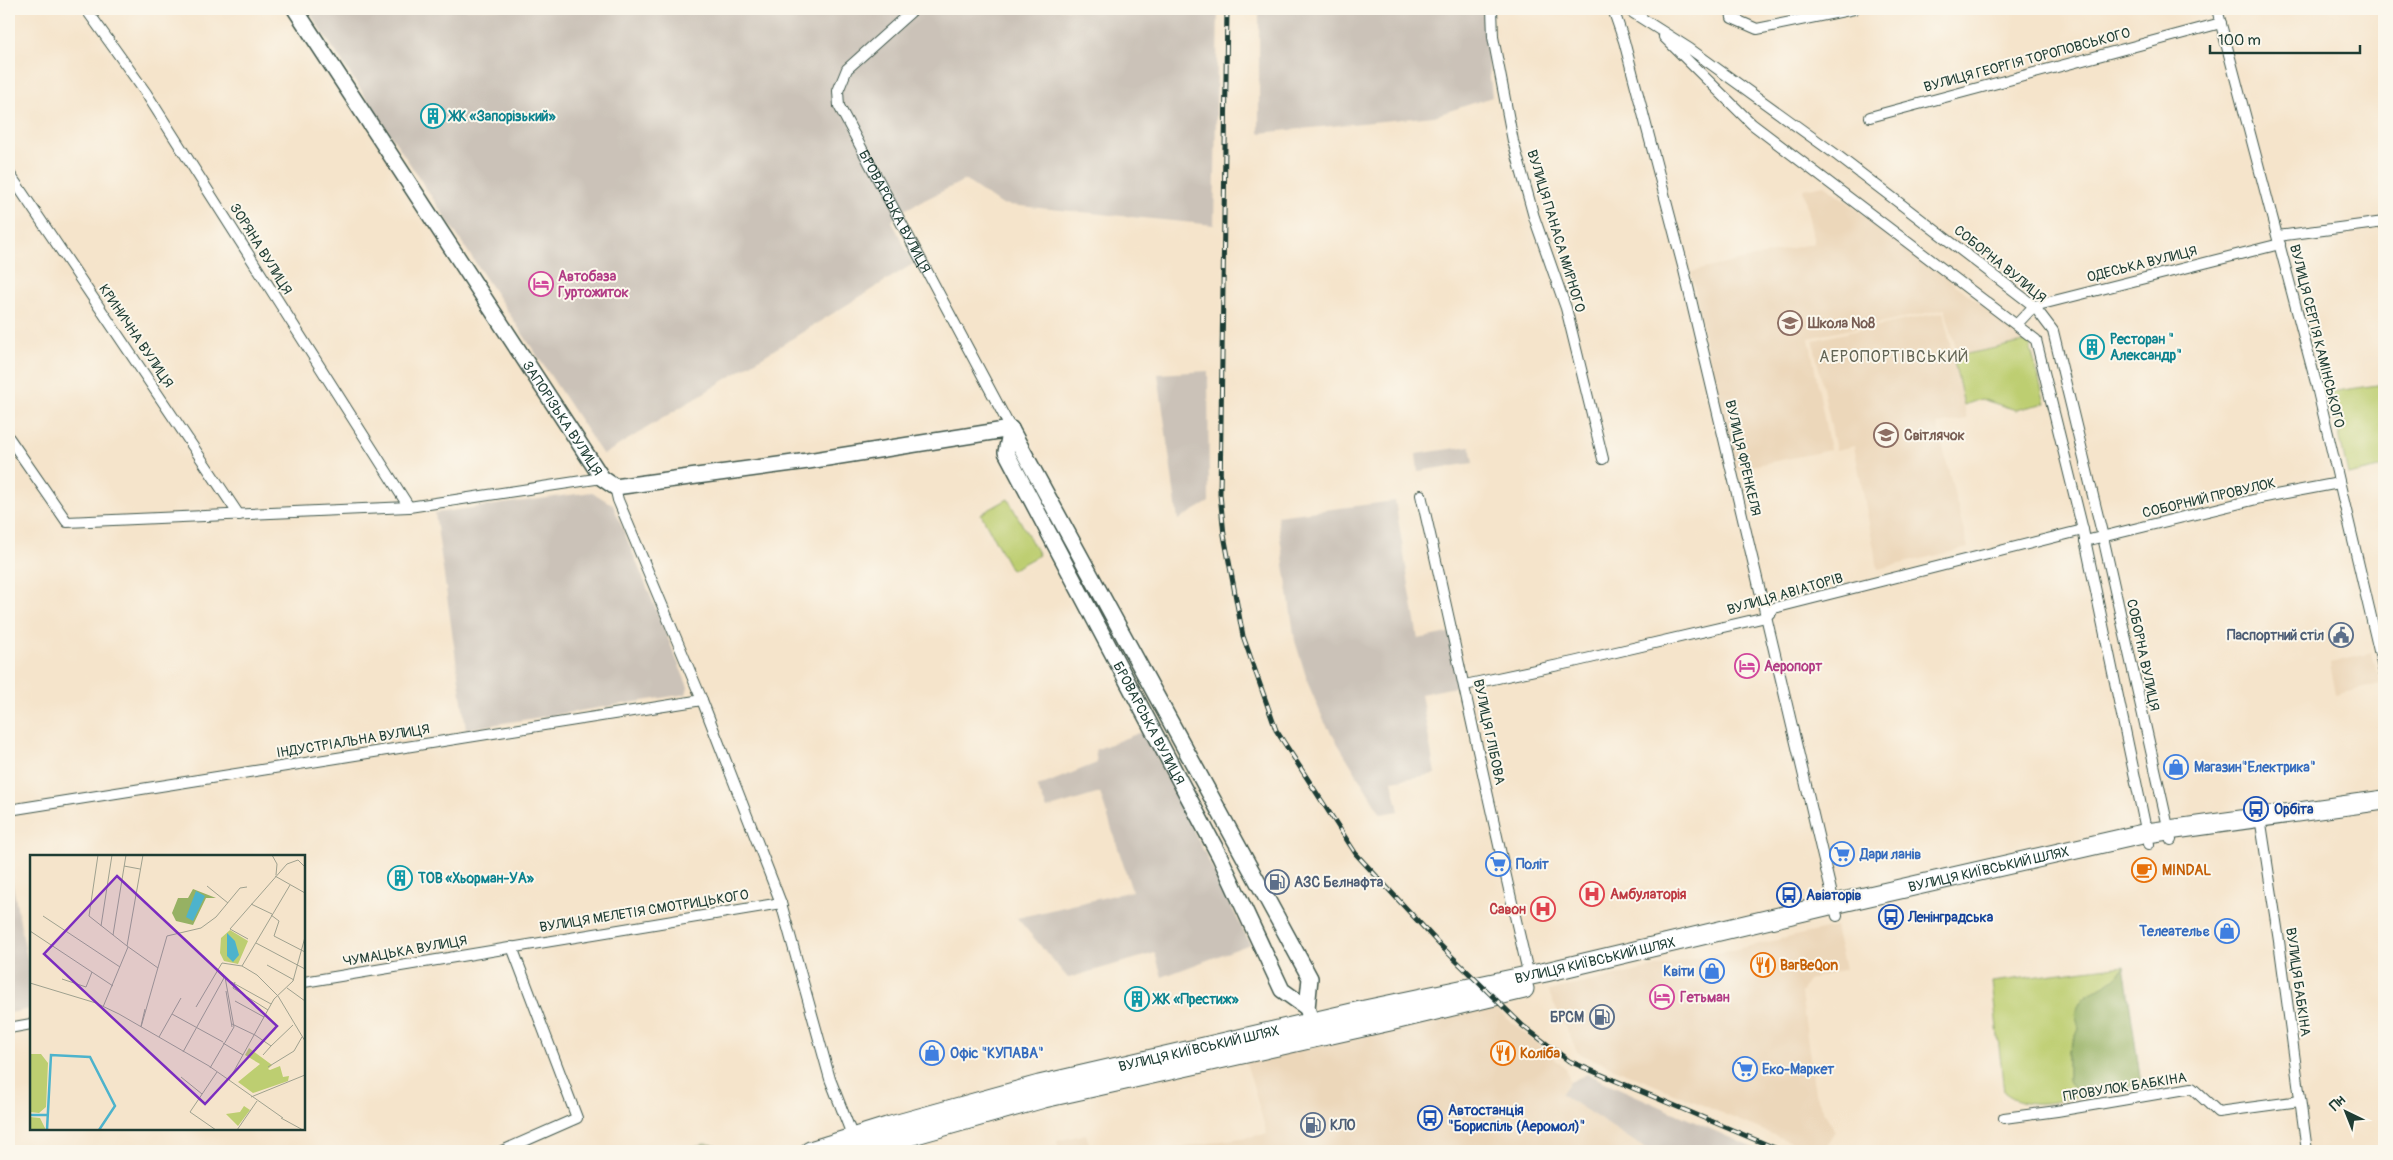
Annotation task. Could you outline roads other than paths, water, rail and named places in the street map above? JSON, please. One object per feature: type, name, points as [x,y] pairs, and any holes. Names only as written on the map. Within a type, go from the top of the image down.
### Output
[{"type":"highway","name":"ВУЛИЦЯ КИЇВСЬКИЙ ШЛЯХ","points":[[1312,1023],[1835,910],[2148,838],[2261,822],[2384,800]]},
{"type":"highway","name":"ВУЛИЦЯ КИЇВСЬКИЙ ШЛЯХ","points":[[2261,822],[2384,812]]},
{"type":"highway","name":"ВУЛИЦЯ КИЇВСЬКИЙ ШЛЯХ","points":[[810,1151],[855,1147],[1039,1085],[1713,934],[1835,910]]},
{"type":"street","name":"ЗОРЯНА ВУЛИЦЯ","points":[[86,9],[146,93],[409,507]]},
{"type":"street","name":"ЗАПОРІЗЬКА ВУЛИЦЯ","points":[[295,9],[608,483],[808,461],[1011,429]]},
{"type":"street","name":"БРОВАРСЬКА ВУЛИЦЯ","points":[[914,9],[847,69],[838,91],[840,106],[1011,429],[1310,978],[1312,1023]]},
{"type":"street","name":"ВУЛИЦЯ ПАНАСА МИРНОГО","points":[[1492,9],[1493,37],[1513,141],[1534,217],[1566,308],[1603,459]]},
{"type":"street","name":"ВУЛИЦЯ ФРЕНКЕЛЯ","points":[[1613,9],[1624,41],[1684,270],[1835,910]]},
{"type":"street","name":"СОБОРНА ВУЛИЦЯ","points":[[1627,9],[1648,20],[1866,177],[2034,306],[2053,331],[2102,537],[2169,835]]},
{"type":"street","points":[[1731,9],[1732,18],[1757,29],[1854,9]]},
{"type":"street","name":"ВУЛИЦЯ СЕРГІЯ КАМІНСЬКОГО","points":[[2217,9],[2279,240],[2340,483],[2384,672]]},
{"type":"street","name":"СОБОРНА ВУЛИЦЯ","points":[[1648,20],[1752,124],[2036,340],[2084,536],[2148,838]]},
{"type":"street","name":"ВУЛИЦЯ ГЕОРГІЯ ТОРОПОВСЬКОГО","points":[[1870,117],[2221,23]]},
{"type":"street","name":"КРИНИЧНА ВУЛИЦЯ","points":[[9,173],[239,516]]},
{"type":"street","name":"ОДЕСЬКА ВУЛИЦЯ","points":[[2034,306],[2279,240],[2384,222]]},
{"type":"street","points":[[2017,324],[2034,306]]},
{"type":"street","name":"БРОВАРСЬКА ВУЛИЦЯ","points":[[1011,429],[1006,452],[1220,857],[1282,990],[1312,1023]]},
{"type":"street","points":[[9,438],[67,522],[239,516],[409,507],[608,483],[618,500],[702,700],[781,903],[830,1079],[855,1147]]},
{"type":"street","name":"СОБОРНИЙ ПРОВУЛОК","points":[[2084,536],[2102,537],[2266,498],[2340,483]]},
{"type":"street","name":"ВУЛИЦЯ ГЛІБОВА","points":[[1421,495],[1465,685],[1508,890],[1529,976]]},
{"type":"street","name":"ВУЛИЦЯ АВІАТОРІВ","points":[[1465,685],[1766,617],[1774,608],[2084,536]]},
{"type":"street","name":"ІНДУСТРІАЛЬНА ВУЛИЦЯ","points":[[9,810],[702,700]]},
{"type":"street","name":"ВУЛИЦЯ БАБКІНА","points":[[2261,822],[2307,1151]]},
{"type":"street","name":"ВУЛИЦЯ МЕЛЕТІЯ СМОТРИЦЬКОГО","points":[[512,947],[781,903]]},
{"type":"street","points":[[502,1151],[577,1118],[512,947]]},
{"type":"street","name":"ЧУМАЦЬКА ВУЛИЦЯ","points":[[305,982],[512,947]]},
{"type":"street","points":[[9,1028],[30,1024]]},
{"type":"street","name":"ПРОВУЛОК БАБКІНА","points":[[2004,1118],[2057,1112],[2192,1088],[2218,1112],[2300,1101]]},
{"type":"railway","points":[[1227,9],[1220,494],[1224,535],[1243,636],[1276,730],[1356,854],[1440,945],[1523,1026],[1569,1061],[1782,1151]]},
{"type":"place","name":"ЖК «Запорізький»","points":[[433,116]]},
{"type":"place","name":"Автобаза Гуртожиток","points":[[541,284]]},
{"type":"place","name":"Школа №8","points":[[1790,323]]},
{"type":"place","name":"Ресторан \" Александр\"","points":[[2092,347]]},
{"type":"place","name":"Світлячок","points":[[1886,435]]},
{"type":"place","name":"Паспортний стіл","points":[[2341,635]]},
{"type":"place","name":"Аеропорт","points":[[1747,666]]},
{"type":"place","name":"Магазин\"Електрика\"","points":[[2176,767]]},
{"type":"place","name":"Орбіта","points":[[2256,809]]},
{"type":"place","name":"Дари ланів","points":[[1842,854]]},
{"type":"place","name":"Політ","points":[[1498,864]]},
{"type":"place","name":"MINDAL","points":[[2144,870]]},
{"type":"place","name":"ТОВ «Хьорман-УА»","points":[[400,878]]},
{"type":"place","name":"АЗС Бєлнафта","points":[[1277,882]]},
{"type":"place","name":"Амбулаторія","points":[[1592,894]]},
{"type":"place","name":"Авіаторів","points":[[1789,895]]},
{"type":"place","name":"Савон","points":[[1543,909]]},
{"type":"place","name":"Ленінградська","points":[[1891,917]]},
{"type":"place","name":"Телеательє","points":[[2227,931]]},
{"type":"place","name":"BarBeQon","points":[[1763,965]]},
{"type":"place","name":"Квіти","points":[[1712,971]]},
{"type":"place","name":"Гетьман","points":[[1662,997]]},
{"type":"place","name":"ЖК «Престиж»","points":[[1137,999]]},
{"type":"place","name":"БРСМ","points":[[1602,1017]]},
{"type":"place","name":"Офіс \"КУПАВА\"","points":[[932,1053]]},
{"type":"place","name":"Коліба","points":[[1503,1053]]},
{"type":"place","name":"Еко-Маркет","points":[[1745,1069]]},
{"type":"place","name":"Автостанція \"Бориспіль (Аеромол)\"","points":[[1430,1118]]},
{"type":"place","name":"КЛО","points":[[1313,1125]]},
{"type":"district","name":"АЕРОПОРТІВСЬКИЙ","points":[[1894,357]]}]
